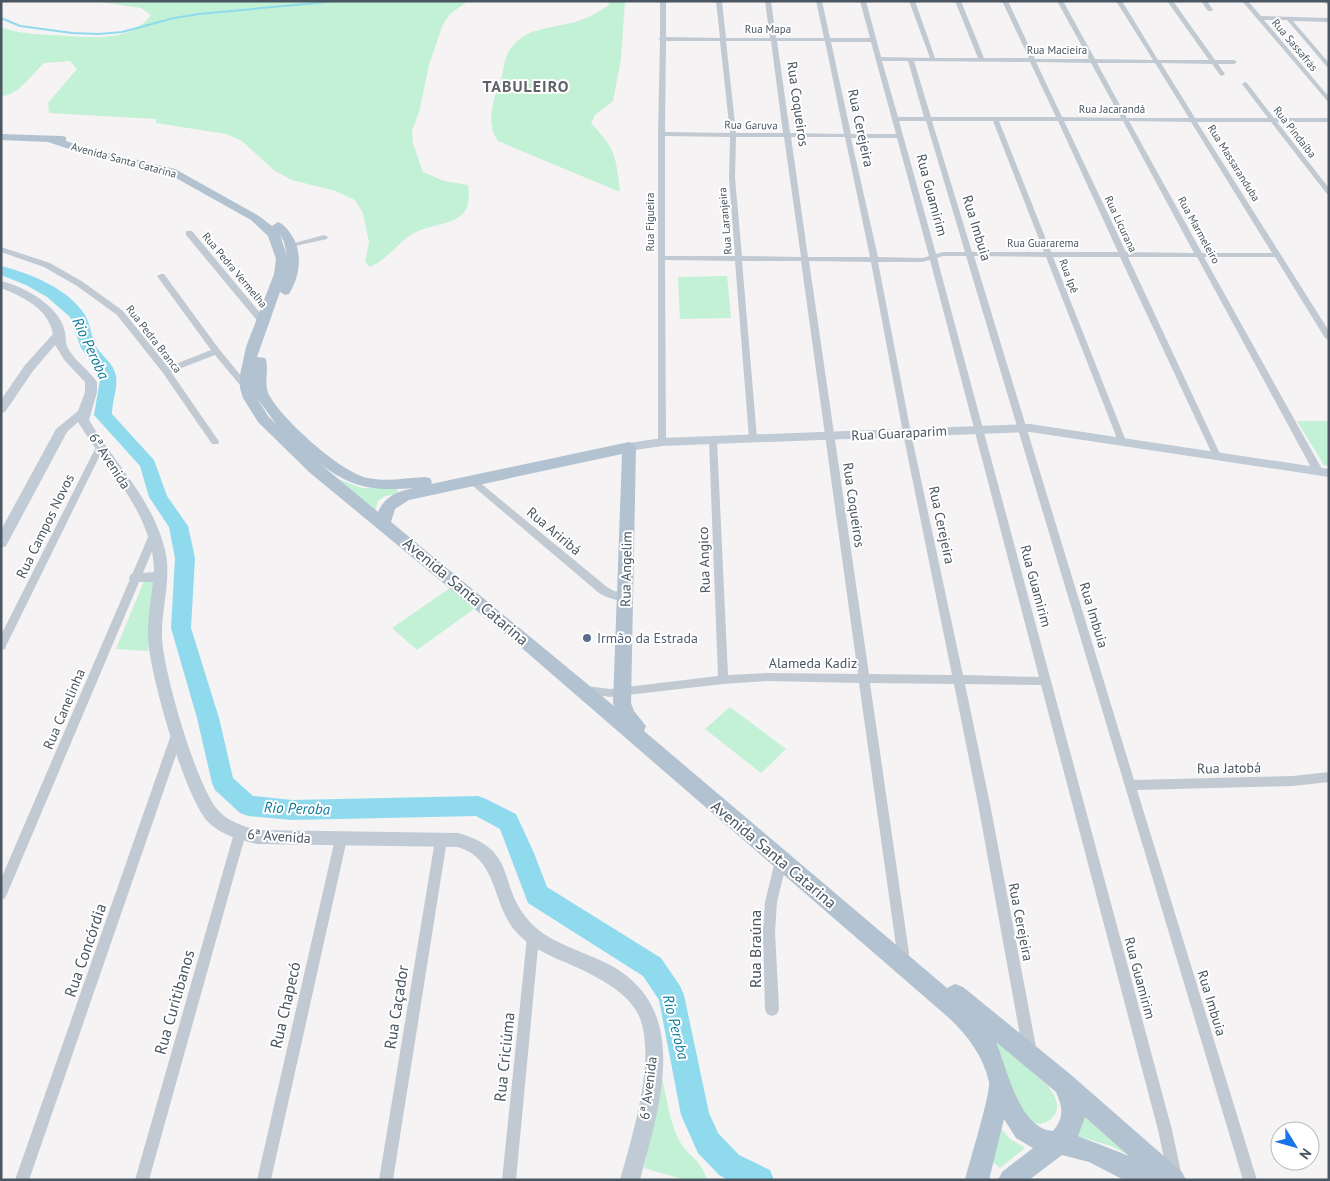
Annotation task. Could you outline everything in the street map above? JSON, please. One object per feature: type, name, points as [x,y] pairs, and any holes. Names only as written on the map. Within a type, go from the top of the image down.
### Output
[{"type":"main road","name":"Avenida Santa Catarina","points":[[1,137],[66,139],[105,144],[96,149],[94,153]]},
{"type":"main road","name":"Avenida Santa Catarina","points":[[52,140],[94,153],[162,168],[183,176],[255,218],[271,231],[280,248],[282,259],[280,274],[248,365],[247,388],[256,410],[276,432],[322,475],[383,522],[582,689],[957,1010],[976,1029],[984,1041],[1009,1107],[1024,1130],[1044,1142],[1060,1143],[1090,1151],[1125,1166],[1146,1180]]},
{"type":"main road","name":"Avenida Santa Catarina","points":[[130,160],[146,154],[171,162],[262,214],[284,232],[291,245]]},
{"type":"main road","name":"Rua Guaraparim","points":[[291,245],[293,269],[259,364],[259,388],[262,396],[279,417],[334,468],[352,478],[372,484],[470,480]]},
{"type":"main road","name":"Rua Guaraparim","points":[[383,522],[385,509],[391,502],[406,495],[629,447]]},
{"type":"main road","name":"Rua Angelim","points":[[622,691],[629,447]]},
{"type":"main road","name":"Avenida Santa Catarina","points":[[622,691],[623,710],[628,719],[903,953],[1062,1082],[1175,1180]]},
{"type":"main road","points":[[1010,1180],[1060,1143],[1068,1134],[1074,1115],[1070,1095],[1062,1082]]},
{"type":"main road","points":[[977,1180],[1001,1083]]},
{"type":"street","name":"Rua Figueira","points":[[662,442],[661,39],[663,1]]},
{"type":"street","name":"Rua Laranjeira","points":[[719,1],[733,134],[732,178],[740,258],[753,438]]},
{"type":"street","name":"Rua Coqueiros","points":[[768,1],[903,953]]},
{"type":"street","name":"Rua Cerejeira","points":[[819,1],[846,136],[874,258],[1031,1056]]},
{"type":"street","name":"Rua Guamirim","points":[[863,1],[979,428],[1165,1130],[1175,1180]]},
{"type":"street","points":[[912,1],[932,59]]},
{"type":"street","points":[[958,1],[982,60]]},
{"type":"street","name":"Rua Licurana","points":[[1005,1],[1217,456]]},
{"type":"street","name":"Rua Marmeleiro","points":[[1060,1],[1200,255],[1323,472]]},
{"type":"street","name":"Rua Massaranduba","points":[[1119,1],[1329,338]]},
{"type":"street","points":[[1170,1],[1222,74]]},
{"type":"street","points":[[1204,1],[1210,10]]},
{"type":"street","name":"Rua Sassafrás","points":[[1246,1],[1329,101]]},
{"type":"street","points":[[1326,1],[1329,4]]},
{"type":"street","points":[[1260,18],[1329,20]]},
{"type":"street","points":[[1288,18],[1329,67]]},
{"type":"street","name":"Rua Mapa","points":[[661,39],[874,40]]},
{"type":"street","name":"Rua Macieira","points":[[879,59],[1234,62]]},
{"type":"street","name":"Rua Imbuia","points":[[910,59],[1250,1180]]},
{"type":"street","name":"Rua Pindaíba","points":[[1244,84],[1329,192]]},
{"type":"street","name":"Rua Jacarandá","points":[[895,118],[1329,120]]},
{"type":"street","name":"Rua Ipê","points":[[996,119],[1122,441]]},
{"type":"street","name":"Rua Garuva","points":[[661,134],[900,136]]},
{"type":"street","name":"Rua Pedra Vermelha","points":[[189,233],[263,322]]},
{"type":"street","points":[[291,245],[324,237]]},
{"type":"street","name":"Rua Pedra Branca","points":[[1,249],[47,265],[80,284],[126,317],[215,442]]},
{"type":"street","name":"Rua Guararema","points":[[661,258],[874,258],[922,260],[942,254],[1277,255]]},
{"type":"street","points":[[161,276],[216,352],[247,388]]},
{"type":"street","points":[[1,284],[42,307],[54,320],[60,333],[59,344],[91,382],[90,393],[83,413],[62,429],[1,543]]},
{"type":"street","points":[[1,409],[28,368],[60,333]]},
{"type":"street","points":[[166,371],[216,352]]},
{"type":"street","name":"6ª Avenida","points":[[83,413],[86,426],[126,482],[154,535],[160,557],[155,638],[156,653],[178,731],[201,798],[211,814],[226,827],[257,837],[441,840],[470,842],[481,848],[497,870],[509,907],[519,924],[533,937],[600,968],[620,981],[638,998],[647,1013],[652,1032],[654,1059],[652,1083],[645,1124],[630,1180]]},
{"type":"street","name":"Rua Guaraparim","points":[[629,447],[662,442],[829,437],[979,428],[1022,428],[1122,441],[1323,472]]},
{"type":"street","name":"Rua Angico","points":[[713,440],[722,680]]},
{"type":"street","name":"Rua Campos Novos","points":[[1,646],[101,445]]},
{"type":"street","name":"Rua Ariribá","points":[[470,480],[603,590],[612,595],[625,597]]},
{"type":"street","name":"Rua Canelinha","points":[[1,894],[154,535]]},
{"type":"street","points":[[136,578],[159,577]]},
{"type":"street","name":"Alameda Kadiz","points":[[582,689],[601,693],[767,677],[1046,681]]},
{"type":"street","name":"Rua Concórdia","points":[[22,1180],[178,731]]},
{"type":"street","name":"Rua Jatobá","points":[[1130,785],[1293,781],[1329,777]]},
{"type":"street","name":"Rua Curitibanos","points":[[142,1180],[240,833]]},
{"type":"street","name":"Rua Chapecó","points":[[264,1180],[342,839]]},
{"type":"street","name":"Rua Caçador","points":[[386,1180],[441,840]]},
{"type":"street","name":"Rua Braúna","points":[[772,1009],[769,932],[771,902],[781,861]]},
{"type":"street","name":"Rua Criciúma","points":[[509,1180],[533,937]]},
{"type":"green space","points":[[94,1],[468,1],[450,14],[443,24],[429,65],[419,112],[412,131],[413,144],[423,172],[444,181],[468,185],[469,199],[466,209],[461,216],[453,220],[414,233],[382,260],[370,267],[365,262],[369,242],[363,213],[355,200],[336,191],[292,180],[275,171],[242,141],[226,134],[156,123],[156,119],[49,113],[48,103],[77,69],[70,61],[44,63],[19,89],[13,93],[1,96],[1,27],[34,34],[107,37],[131,31],[151,15],[141,8]]},
{"type":"green space","points":[[608,1],[625,1],[621,59],[613,101],[595,115],[591,123],[606,140],[616,161],[620,192],[498,141],[491,122],[493,104],[505,60],[514,44],[530,33],[569,24],[590,16],[609,5]]},
{"type":"green space","points":[[727,276],[731,318],[680,319],[678,277]]},
{"type":"green space","points":[[1297,421],[1329,421],[1329,466],[1324,465]]},
{"type":"green space","points":[[338,479],[362,488],[397,488],[398,494],[385,496],[378,501],[375,511]]},
{"type":"green space","points":[[154,579],[148,651],[116,649],[144,581]]},
{"type":"green space","points":[[450,588],[474,609],[417,650],[392,628]]},
{"type":"green space","points":[[730,707],[786,749],[761,773],[705,729]]},
{"type":"green space","points":[[992,1037],[1048,1086],[1055,1097],[1057,1105],[1055,1114],[1049,1120],[1040,1124],[1030,1121],[1022,1114]]},
{"type":"green space","points":[[662,1078],[671,1119],[680,1142],[702,1167],[707,1180],[685,1180],[644,1168]]},
{"type":"green space","points":[[1080,1107],[1142,1162],[1111,1146],[1078,1136]]},
{"type":"green space","points":[[996,1123],[1010,1139],[1025,1148],[1000,1168],[988,1158]]},
{"type":"waterway","points":[[1,18],[20,26],[72,33],[99,34],[122,32],[174,18],[199,14],[338,1]]},
{"type":"waterway","name":"Rio Peroba","points":[[1,270],[42,287],[62,300],[77,315],[89,348],[107,373],[108,380],[103,415],[148,464],[158,497],[178,526],[185,558],[181,628],[208,718],[223,783],[248,806],[292,810],[478,806],[508,822],[522,853],[537,895],[652,967],[671,995],[695,1115],[708,1143],[729,1165],[760,1180]]},
{"type":"place","name":"Irmão da Estrada","points":[[587,638]]},
{"type":"district","name":"TABULEIRO","points":[[526,86]]}]
